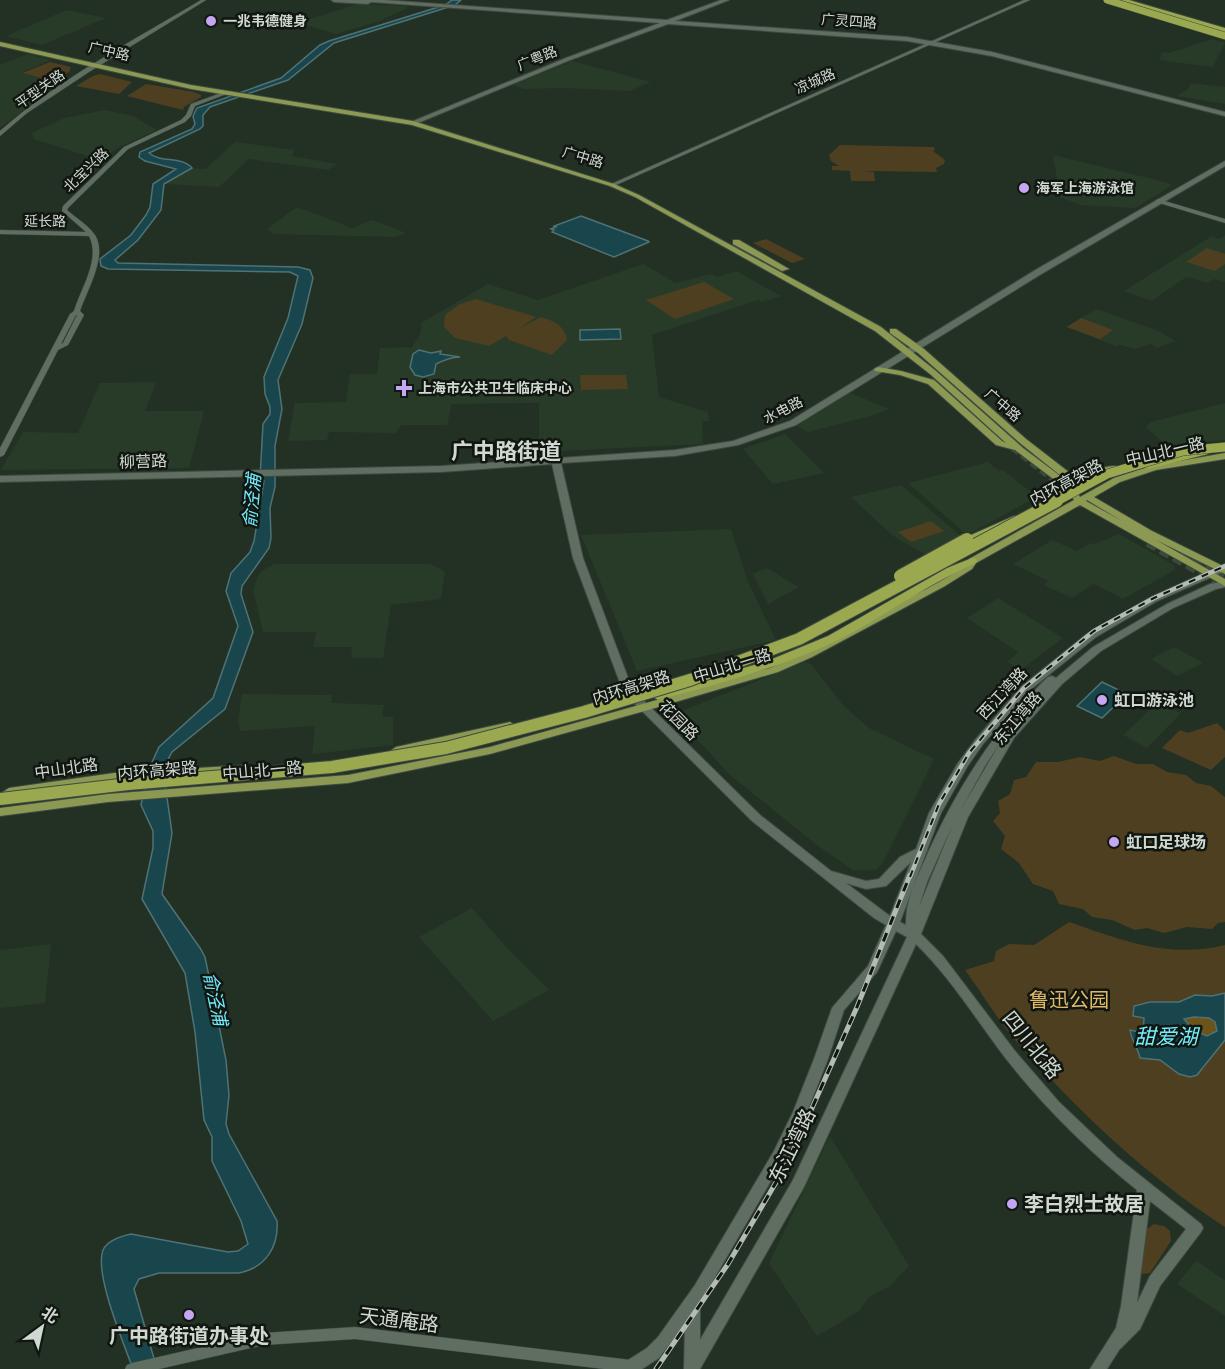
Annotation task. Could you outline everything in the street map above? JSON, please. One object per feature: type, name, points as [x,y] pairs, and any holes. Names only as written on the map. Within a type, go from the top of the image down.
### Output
[{"type":"highway","points":[[1109,0],[1225,32]]},
{"type":"highway","points":[[1120,0],[1225,32]]},
{"type":"highway","points":[[1154,10],[1185,15],[1225,32]]},
{"type":"highway","name":"内环高架路","points":[[0,799],[128,784],[333,766],[446,748],[584,712],[690,680],[799,639],[1107,474],[1183,451],[1225,447]]},
{"type":"highway","name":"内环高架路","points":[[0,805],[125,789],[333,773],[449,754],[658,696],[750,666],[807,643],[875,608],[1098,482],[1115,475],[1225,447]]},
{"type":"highway","points":[[737,664],[967,539],[1014,519]]},
{"type":"highway","points":[[658,696],[779,661],[832,638],[951,570],[972,561]]},
{"type":"main road","points":[[334,0],[425,4]]},
{"type":"main road","points":[[362,0],[425,4]]},
{"type":"main road","name":"广粤路","points":[[416,121],[570,58],[726,0]]},
{"type":"main road","name":"广粤路","points":[[671,20],[736,0]]},
{"type":"main road","points":[[1100,0],[1225,32]]},
{"type":"main road","points":[[1109,0],[1154,10],[1225,32]]},
{"type":"main road","points":[[1131,0],[1154,10]]},
{"type":"main road","name":"广灵四路","points":[[425,4],[671,20],[933,42],[992,54],[1225,114]]},
{"type":"main road","points":[[1137,11],[1154,10]]},
{"type":"main road","name":"广中路","points":[[0,39],[226,93],[255,92],[416,121],[641,190],[883,324],[1076,485]]},
{"type":"main road","name":"广中路","points":[[0,44],[245,93],[416,121],[612,185],[655,206],[911,349],[917,359],[1022,452],[1076,485]]},
{"type":"main road","name":"水电路","points":[[283,471],[441,469],[682,452],[753,438],[793,423],[911,349],[1225,163]]},
{"type":"main road","points":[[917,359],[917,363],[967,408]]},
{"type":"main road","points":[[878,369],[902,373],[931,382],[999,443],[1022,452]]},
{"type":"main road","points":[[1004,424],[1017,440],[1050,464]]},
{"type":"main road","name":"中山北一路","points":[[136,776],[328,764],[478,733],[633,695],[791,638],[1099,472],[1186,447],[1225,447]]},
{"type":"main road","name":"中山北一路","points":[[135,796],[348,779],[389,771],[490,750],[774,670],[808,655],[942,584],[969,567],[972,561],[1117,480],[1154,468],[1225,456]]},
{"type":"main road","name":"花园路","points":[[556,460],[578,558],[625,683],[633,695],[756,818],[864,904],[894,924]]},
{"type":"main road","name":"柳营路","points":[[0,479],[283,471]]},
{"type":"main road","points":[[1076,485],[1082,498],[1221,575]]},
{"type":"main road","name":"西江湾路","points":[[894,924],[935,813],[962,766],[979,742],[1026,688],[1075,647],[1106,626],[1154,599],[1221,575]]},
{"type":"main road","name":"东江湾路","points":[[692,1368],[799,1183],[914,935],[962,817],[989,767],[1024,718],[1058,682],[1101,647],[1162,610],[1213,586],[1221,575]]},
{"type":"main road","name":"中山北路","points":[[0,794],[136,776]]},
{"type":"main road","name":"中山北路","points":[[0,812],[135,796]]},
{"type":"main road","points":[[825,872],[854,882],[874,885],[882,883],[904,860],[921,851]]},
{"type":"main road","name":"东江湾路","points":[[634,1368],[656,1349],[692,1300],[779,1155],[800,1112],[821,1059],[837,1008],[871,973],[894,924]]},
{"type":"main road","name":"四川北路","points":[[894,924],[914,935],[939,959],[1035,1085],[1076,1128],[1144,1188],[1196,1228],[1155,1281],[1135,1324],[1116,1344],[1098,1369]]},
{"type":"main road","name":"四川北路","points":[[1116,1344],[1123,1330],[1129,1305],[1144,1188]]},
{"type":"main road","points":[[1132,1274],[1135,1282],[1141,1287],[1155,1281]]},
{"type":"main road","name":"东江湾路","points":[[692,1300],[692,1368]]},
{"type":"street","name":"平型关路","points":[[0,134],[25,112],[198,0]]},
{"type":"street","name":"平型关路","points":[[98,64],[204,0]]},
{"type":"street","name":"凉城路","points":[[612,185],[1028,0]]},
{"type":"street","name":"北宝兴路","points":[[90,234],[66,212],[65,207],[126,147],[183,120],[188,116],[193,105],[226,93]]},
{"type":"street","points":[[1158,201],[1225,221]]},
{"type":"street","name":"延长路","points":[[0,232],[90,234]]},
{"type":"street","points":[[0,455],[55,349],[66,344],[81,315],[77,312],[93,267],[96,244],[90,234]]},
{"type":"street","name":"天通庵路","points":[[134,1369],[264,1339],[355,1333],[634,1368]]},
{"type":"shaded area","points":[[357,4],[408,8],[377,22],[336,34],[298,23]]},
{"type":"shaded area","points":[[66,10],[106,18],[42,45],[6,36]]},
{"type":"shaded area","points":[[1212,39],[1225,43],[1213,67],[1159,60],[1163,52],[1169,53]]},
{"type":"shaded area","points":[[28,54],[51,60],[20,73],[60,83],[0,128],[0,65]]},
{"type":"shaded area","points":[[572,61],[651,82],[629,91],[524,89],[513,85]]},
{"type":"shaded area","points":[[1191,83],[1225,87],[1225,104],[1177,96],[1188,89]]},
{"type":"shaded area","points":[[105,110],[133,116],[157,130],[115,149],[103,161],[34,139],[32,133],[64,118]]},
{"type":"shaded area","points":[[235,142],[294,150],[292,156],[337,164],[328,170],[249,159],[219,187],[164,184],[192,168],[205,169]]},
{"type":"shaded area","points":[[1053,155],[1169,183],[1171,186],[1135,208],[1080,205],[1060,197]]},
{"type":"shaded area","points":[[297,207],[352,228],[373,220],[406,233],[396,237],[274,234],[267,229]]},
{"type":"shaded area","points":[[1225,235],[1225,282],[1214,279],[1208,283],[1186,277],[1152,301],[1124,291],[1212,236],[1219,239]]},
{"type":"shaded area","points":[[643,264],[676,283],[710,274],[717,277],[736,271],[781,296],[762,302],[758,300],[652,335],[659,397],[708,412],[709,421],[702,421],[703,444],[539,452],[539,403],[452,404],[447,425],[401,425],[396,433],[329,432],[327,440],[288,441],[295,403],[346,402],[350,374],[377,374],[380,348],[412,347],[421,333],[421,323],[488,284],[538,300]]},
{"type":"shaded area","points":[[1096,309],[1156,330],[1176,341],[1157,348],[1151,344],[1134,349],[1121,345],[1116,346],[1066,327]]},
{"type":"shaded area","points":[[156,382],[145,411],[204,411],[189,468],[1,470],[23,432],[78,433],[100,383]]},
{"type":"shaded area","points":[[849,392],[889,409],[871,416],[808,432],[797,426]]},
{"type":"shaded area","points":[[1225,403],[1225,440],[1166,445],[1146,427],[1151,422]]},
{"type":"shaded area","points":[[785,434],[824,473],[773,484],[743,449]]},
{"type":"shaded area","points":[[988,462],[999,471],[1003,470],[1037,497],[967,535],[908,483]]},
{"type":"shaded area","points":[[901,485],[963,538],[930,557],[893,536],[851,497]]},
{"type":"shaded area","points":[[731,529],[748,582],[776,640],[637,671],[581,535]]},
{"type":"shaded area","points":[[1119,534],[1174,565],[1175,570],[1123,599],[1094,584],[1072,598],[1044,585],[1048,581],[1013,564],[1052,540],[1077,551]]},
{"type":"shaded area","points":[[274,564],[430,564],[445,571],[441,599],[391,605],[383,658],[351,658],[352,647],[313,647],[316,632],[263,632],[253,590],[258,575]]},
{"type":"shaded area","points":[[767,568],[799,587],[768,604],[753,574]]},
{"type":"shaded area","points":[[998,598],[1063,638],[1021,670],[1007,662],[1018,652],[967,618]]},
{"type":"shaded area","points":[[1174,647],[1203,663],[1177,676],[1151,659]]},
{"type":"shaded area","points":[[805,662],[811,664],[843,705],[869,728],[934,759],[883,863],[876,870],[853,870],[818,846],[730,775],[677,718],[679,712]]},
{"type":"shaded area","points":[[242,694],[332,695],[331,703],[384,705],[382,716],[393,717],[393,745],[312,754],[315,726],[240,731],[238,719]]},
{"type":"shaded area","points":[[1157,703],[1181,713],[1147,748],[1123,735]]},
{"type":"shaded area","points":[[472,908],[549,990],[493,1021],[419,937]]},
{"type":"shaded area","points":[[51,944],[45,1003],[0,1008],[0,950]]},
{"type":"shaded area","points":[[1209,1018],[1215,1022],[1217,1031],[1207,1036],[1193,1030],[1184,1019]]},
{"type":"shaded area","points":[[830,1136],[909,1266],[889,1287],[869,1297],[858,1312],[817,1336],[769,1263]]},
{"type":"shaded area","points":[[1196,1261],[1225,1280],[1225,1316],[1177,1284]]},
{"type":"green space","points":[[50,62],[71,67],[69,72],[52,81],[22,73]]},
{"type":"green space","points":[[100,74],[132,82],[119,94],[76,86]]},
{"type":"green space","points":[[146,84],[194,92],[201,97],[184,107],[183,110],[127,96]]},
{"type":"green space","points":[[840,145],[934,147],[933,151],[945,160],[944,164],[936,168],[937,172],[864,171],[874,172],[875,181],[851,181],[850,171],[832,170],[832,166],[839,166],[831,161],[829,155]]},
{"type":"green space","points":[[766,239],[805,259],[792,263],[753,243]]},
{"type":"green space","points":[[1207,248],[1225,254],[1225,264],[1215,271],[1186,262]]},
{"type":"green space","points":[[704,282],[734,299],[675,319],[646,300]]},
{"type":"green space","points":[[476,299],[536,317],[519,329],[541,317],[550,320],[561,327],[567,340],[552,355],[509,340],[506,336],[489,346],[455,338],[444,327],[445,315],[460,304]]},
{"type":"green space","points":[[1081,318],[1113,330],[1100,339],[1067,327]]},
{"type":"green space","points":[[580,375],[626,375],[628,389],[581,390]]},
{"type":"green space","points":[[931,521],[944,531],[911,542],[898,532]]},
{"type":"green space","points":[[1217,723],[1225,731],[1225,757],[1211,770],[1162,748],[1180,730],[1188,733]]},
{"type":"green space","name":"虹口足球场","points":[[1114,756],[1136,764],[1153,764],[1167,772],[1186,775],[1196,783],[1211,786],[1225,797],[1225,922],[1218,923],[1212,929],[1187,927],[1164,933],[1147,928],[1135,930],[1112,920],[1092,917],[1083,909],[1059,904],[1053,891],[1033,884],[1019,863],[1001,849],[1005,836],[993,821],[1000,813],[998,801],[1010,794],[1014,780],[1026,777],[1036,762],[1058,762],[1080,757],[1100,761]]},
{"type":"green space","name":"鲁迅公园","points":[[1069,922],[1126,941],[1165,949],[1204,949],[1225,945],[1225,993],[1212,996],[1195,995],[1179,1002],[1166,1004],[1150,1002],[1144,1018],[1143,1033],[1130,1031],[1140,1058],[1160,1060],[1179,1074],[1203,1069],[1225,1040],[1225,1227],[1168,1186],[1089,1117],[1016,1041],[965,970],[994,961],[996,951],[1009,944],[1034,945]]},
{"type":"green space","points":[[1154,1224],[1164,1226],[1170,1231],[1171,1241],[1150,1273],[1142,1274],[1139,1272],[1144,1231]]},
{"type":"water","points":[[452,0],[461,0],[455,5],[334,43],[288,80],[210,107],[203,115],[203,126],[200,129],[149,153],[159,158],[183,162],[192,168],[164,184],[161,210],[138,240],[115,260],[118,263],[298,267],[310,270],[313,278],[302,324],[278,380],[282,409],[275,446],[275,487],[270,508],[269,548],[242,586],[241,594],[253,632],[225,709],[172,752],[163,769],[172,833],[162,894],[205,957],[226,1060],[229,1095],[226,1124],[229,1134],[277,1221],[276,1239],[273,1248],[263,1261],[239,1273],[159,1273],[139,1279],[134,1289],[157,1369],[133,1369],[106,1292],[101,1261],[105,1247],[115,1239],[131,1234],[228,1252],[238,1251],[248,1244],[241,1221],[212,1161],[212,1137],[204,1120],[195,1032],[185,973],[142,899],[153,848],[153,831],[141,805],[148,771],[159,747],[213,698],[238,626],[226,591],[231,573],[250,552],[254,541],[264,481],[260,478],[263,424],[270,414],[264,377],[288,318],[298,276],[290,272],[108,269],[101,266],[100,259],[131,235],[150,207],[153,184],[176,169],[145,161],[139,157],[140,152],[192,129],[195,124],[193,116],[197,108],[281,78],[320,45],[329,41],[445,5]]},
{"type":"water","points":[[581,216],[649,242],[614,257],[552,232],[554,230],[551,229],[556,227],[554,226]]},
{"type":"water","points":[[620,329],[621,339],[580,340],[580,330]]},
{"type":"water","points":[[419,350],[431,353],[441,351],[440,354],[460,357],[436,364],[434,374],[423,377],[415,375],[410,367],[413,354]]},
{"type":"water","name":"虹口游泳池","points":[[1102,682],[1127,694],[1102,718],[1077,706]]},
{"type":"water","name":"甜爱湖","points":[[1225,993],[1225,1040],[1197,1075],[1190,1077],[1179,1074],[1160,1060],[1140,1058],[1130,1030],[1143,1033],[1144,1018],[1133,1016],[1134,1006],[1150,1002],[1179,1002],[1195,995],[1212,996]],"holes":[[[1209,1018],[1215,1022],[1217,1031],[1207,1036],[1193,1030],[1184,1019]]]},
{"type":"tunnel","points":[[1013,447],[1074,495]]},
{"type":"tunnel","points":[[1148,542],[1225,585]]},
{"type":"tunnel","points":[[1193,558],[1225,574]]},
{"type":"railway","points":[[910,877],[939,804],[969,753],[1024,688],[1094,631],[1154,598],[1225,566]]},
{"type":"railway","points":[[656,1369],[728,1264],[788,1162],[857,1007],[910,875]]},
{"type":"place","name":"一兆韦德健身","points":[[211,21]]},
{"type":"place","name":"海军上海游泳馆","points":[[1024,188]]},
{"type":"place","name":"上海市公共卫生临床中心","points":[[404,388]]},
{"type":"place","name":"虹口游泳池","points":[[1102,700]]},
{"type":"place","name":"虹口足球场","points":[[1114,842]]},
{"type":"place","name":"李白烈士故居","points":[[1012,1204]]},
{"type":"place","name":"广中路街道办事处","points":[[189,1315]]},
{"type":"district","name":"广中路街道","points":[[506,451]]},
{"type":"water label","name":"俞泾浦","points":[[252,501]]},
{"type":"water label","name":"俞泾浦","points":[[215,999]]}]
